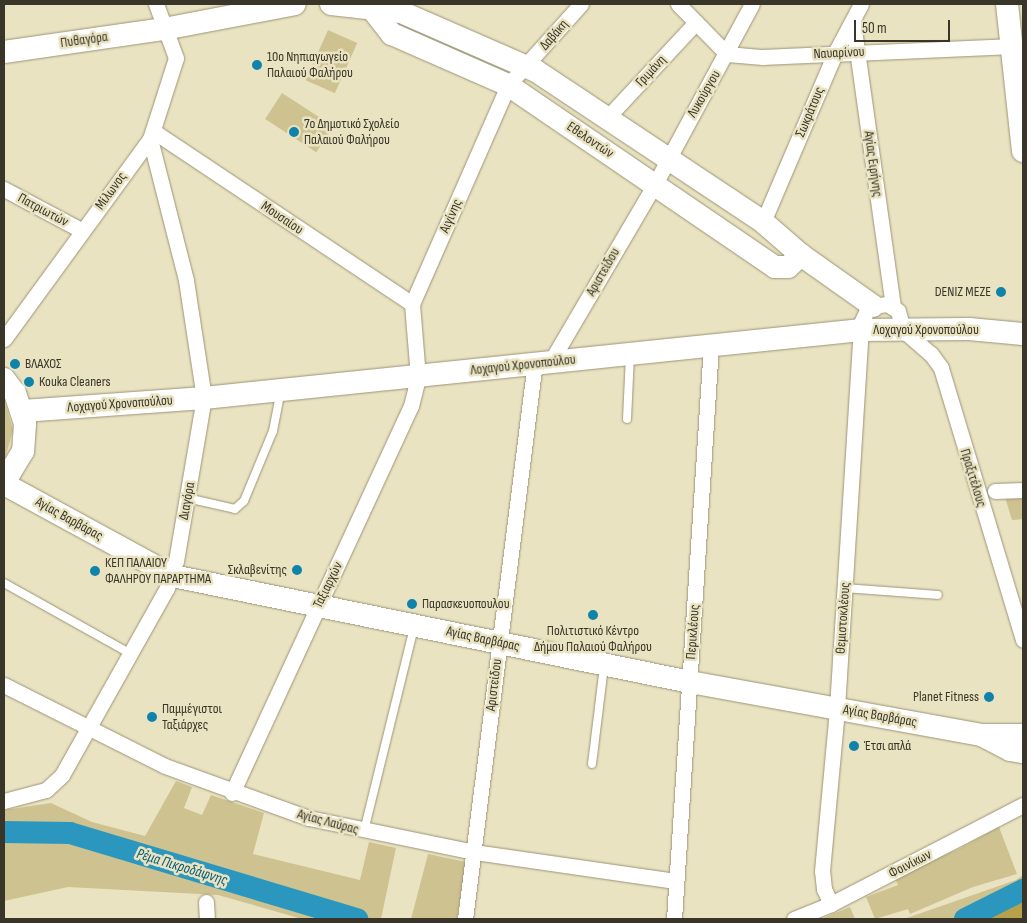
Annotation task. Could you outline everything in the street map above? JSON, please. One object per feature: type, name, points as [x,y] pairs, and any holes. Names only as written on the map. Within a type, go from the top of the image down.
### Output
[{"type":"street","name":"Μίλωνος","points":[[4,339],[151,135],[176,58],[156,4]]},
{"type":"street","points":[[164,28],[266,7],[295,4]]},
{"type":"street","name":"Εθελοντών","points":[[331,4],[375,6],[401,12],[526,66],[763,222],[801,255],[883,306]]},
{"type":"street","name":"Δαβάκη","points":[[526,66],[581,4]]},
{"type":"street","points":[[678,4],[727,54]]},
{"type":"street","name":"Λυκούργου","points":[[655,184],[727,54],[752,4]]},
{"type":"street","name":"Σωκράτους","points":[[763,222],[835,53],[861,4]]},
{"type":"street","points":[[1007,4],[1023,151]]},
{"type":"street","name":"Εθελοντών","points":[[375,6],[392,34],[508,85],[775,267],[788,267],[801,255]]},
{"type":"street","name":"Γριμάνη","points":[[606,119],[696,22]]},
{"type":"street","name":"Αγίας Ειρήνης","points":[[853,22],[883,306],[902,317],[903,330]]},
{"type":"street","name":"Πυθαγόρα","points":[[4,52],[164,28]]},
{"type":"street","name":"Ναυαρίνου","points":[[727,54],[763,57],[1012,46]]},
{"type":"street","name":"Αιγίνης","points":[[418,376],[412,304],[508,85],[526,66]]},
{"type":"street","name":"Μουσαίου","points":[[151,135],[412,304]]},
{"type":"street","name":"Διαγόρα","points":[[4,800],[46,790],[62,774],[172,576],[204,398],[186,280],[151,135]]},
{"type":"street","name":"Αριστείδου","points":[[465,919],[500,642],[543,361],[655,184]]},
{"type":"street","name":"Πατριωτών","points":[[4,189],[83,231]]},
{"type":"street","points":[[861,330],[863,316],[883,306]]},
{"type":"street","name":"Λοχαγού Χρονοπούλου","points":[[23,411],[204,398],[543,361],[861,330],[969,329],[1023,334]]},
{"type":"street","name":"Θεμιστοκλέους","points":[[832,904],[822,871],[837,708],[861,330]]},
{"type":"street","name":"Πραξιτέλους","points":[[903,330],[931,354],[941,368],[1023,640]]},
{"type":"street","name":"Περικλέους","points":[[674,919],[711,345]]},
{"type":"street","name":"Ταξιαρχών","points":[[232,793],[411,406],[418,376]]},
{"type":"street","points":[[4,379],[15,393],[23,411],[23,451],[4,483]]},
{"type":"street","name":"Αγίας Βαρβάρας","points":[[4,483],[172,576],[319,604],[690,682],[982,735],[1023,735]]},
{"type":"street","points":[[995,491],[1023,490]]},
{"type":"street","name":"Αγίας Λαύρας","points":[[4,685],[165,766],[232,793],[309,818],[364,832],[474,852],[675,881]]},
{"type":"street","name":"Αγίας Βαρβάρας","points":[[982,735],[1010,750],[1023,752]]},
{"type":"street","name":"Φοινίκων","points":[[794,919],[832,904],[1023,805]]},
{"type":"street","points":[[206,902],[207,919]]},
{"type":"lane","points":[[627,419],[630,354]]},
{"type":"lane","points":[[187,498],[235,509],[244,501],[273,431],[280,390]]},
{"type":"lane","points":[[4,583],[129,653]]},
{"type":"lane","points":[[845,588],[938,595]]},
{"type":"lane","points":[[364,832],[415,625]]},
{"type":"lane","points":[[592,764],[605,664]]},
{"type":"shaded area","points":[[328,30],[357,43],[335,93],[306,80]]},
{"type":"shaded area","points":[[282,93],[333,126],[316,152],[265,119]]},
{"type":"shaded area","points":[[4,400],[13,430],[4,462]]},
{"type":"shaded area","points":[[1004,494],[1023,494],[1023,519],[1012,520]]},
{"type":"shaded area","points":[[176,781],[192,787],[184,808],[202,815],[211,795],[264,813],[253,854],[360,880],[369,842],[396,848],[381,919],[302,919],[218,895],[68,887],[4,901],[4,810],[51,803],[92,822],[145,836]]},
{"type":"shaded area","points":[[999,827],[1017,874],[973,887],[910,914],[908,909],[875,919],[866,897],[898,885],[894,876],[957,850]]},
{"type":"shaded area","points":[[428,854],[466,862],[457,919],[411,919]]},
{"type":"shaded area","points":[[1023,875],[1023,919],[904,919],[1016,880]]},
{"type":"shaded area","points":[[1023,899],[1023,919],[979,919],[996,911]]},
{"type":"shaded area","points":[[850,907],[855,919],[821,919]]},
{"type":"waterway","name":"Ρέμα Πικροδάφνης","points":[[4,832],[70,833],[357,919]]},
{"type":"waterway","name":"Ρέμα Πικροδάφνης","points":[[965,919],[1023,890]]},
{"type":"place","name":"10ο Νηπιαγωγείο Παλαιού Φαλήρου","points":[[257,65]]},
{"type":"place","name":"7ο Δημοτικό Σχολείο Παλαιού Φαλήρου","points":[[294,132]]},
{"type":"place","name":"DENIZ MEZE","points":[[1001,292]]},
{"type":"place","name":"ΒΛΑΧΟΣ","points":[[15,364]]},
{"type":"place","name":"Kouka Cleaners","points":[[29,382]]},
{"type":"place","name":"Σκλαβενίτης","points":[[297,570]]},
{"type":"place","name":"ΚΕΠ ΠΑΛΑΙΟΥ ΦΑΛΗΡΟΥ ΠΑΡΑΡΤΗΜΑ","points":[[95,571]]},
{"type":"place","name":"Παρασκευοπουλου","points":[[412,604]]},
{"type":"place","name":"Πολιτιστικό Κέντρο Δήμου Παλαιού Φαλήρου","points":[[593,615]]},
{"type":"place","name":"Planet Fitness","points":[[989,697]]},
{"type":"place","name":"Παμμέγιστοι Ταξιάρχες","points":[[152,717]]},
{"type":"place","name":"Έτσι απλά","points":[[854,746]]}]
